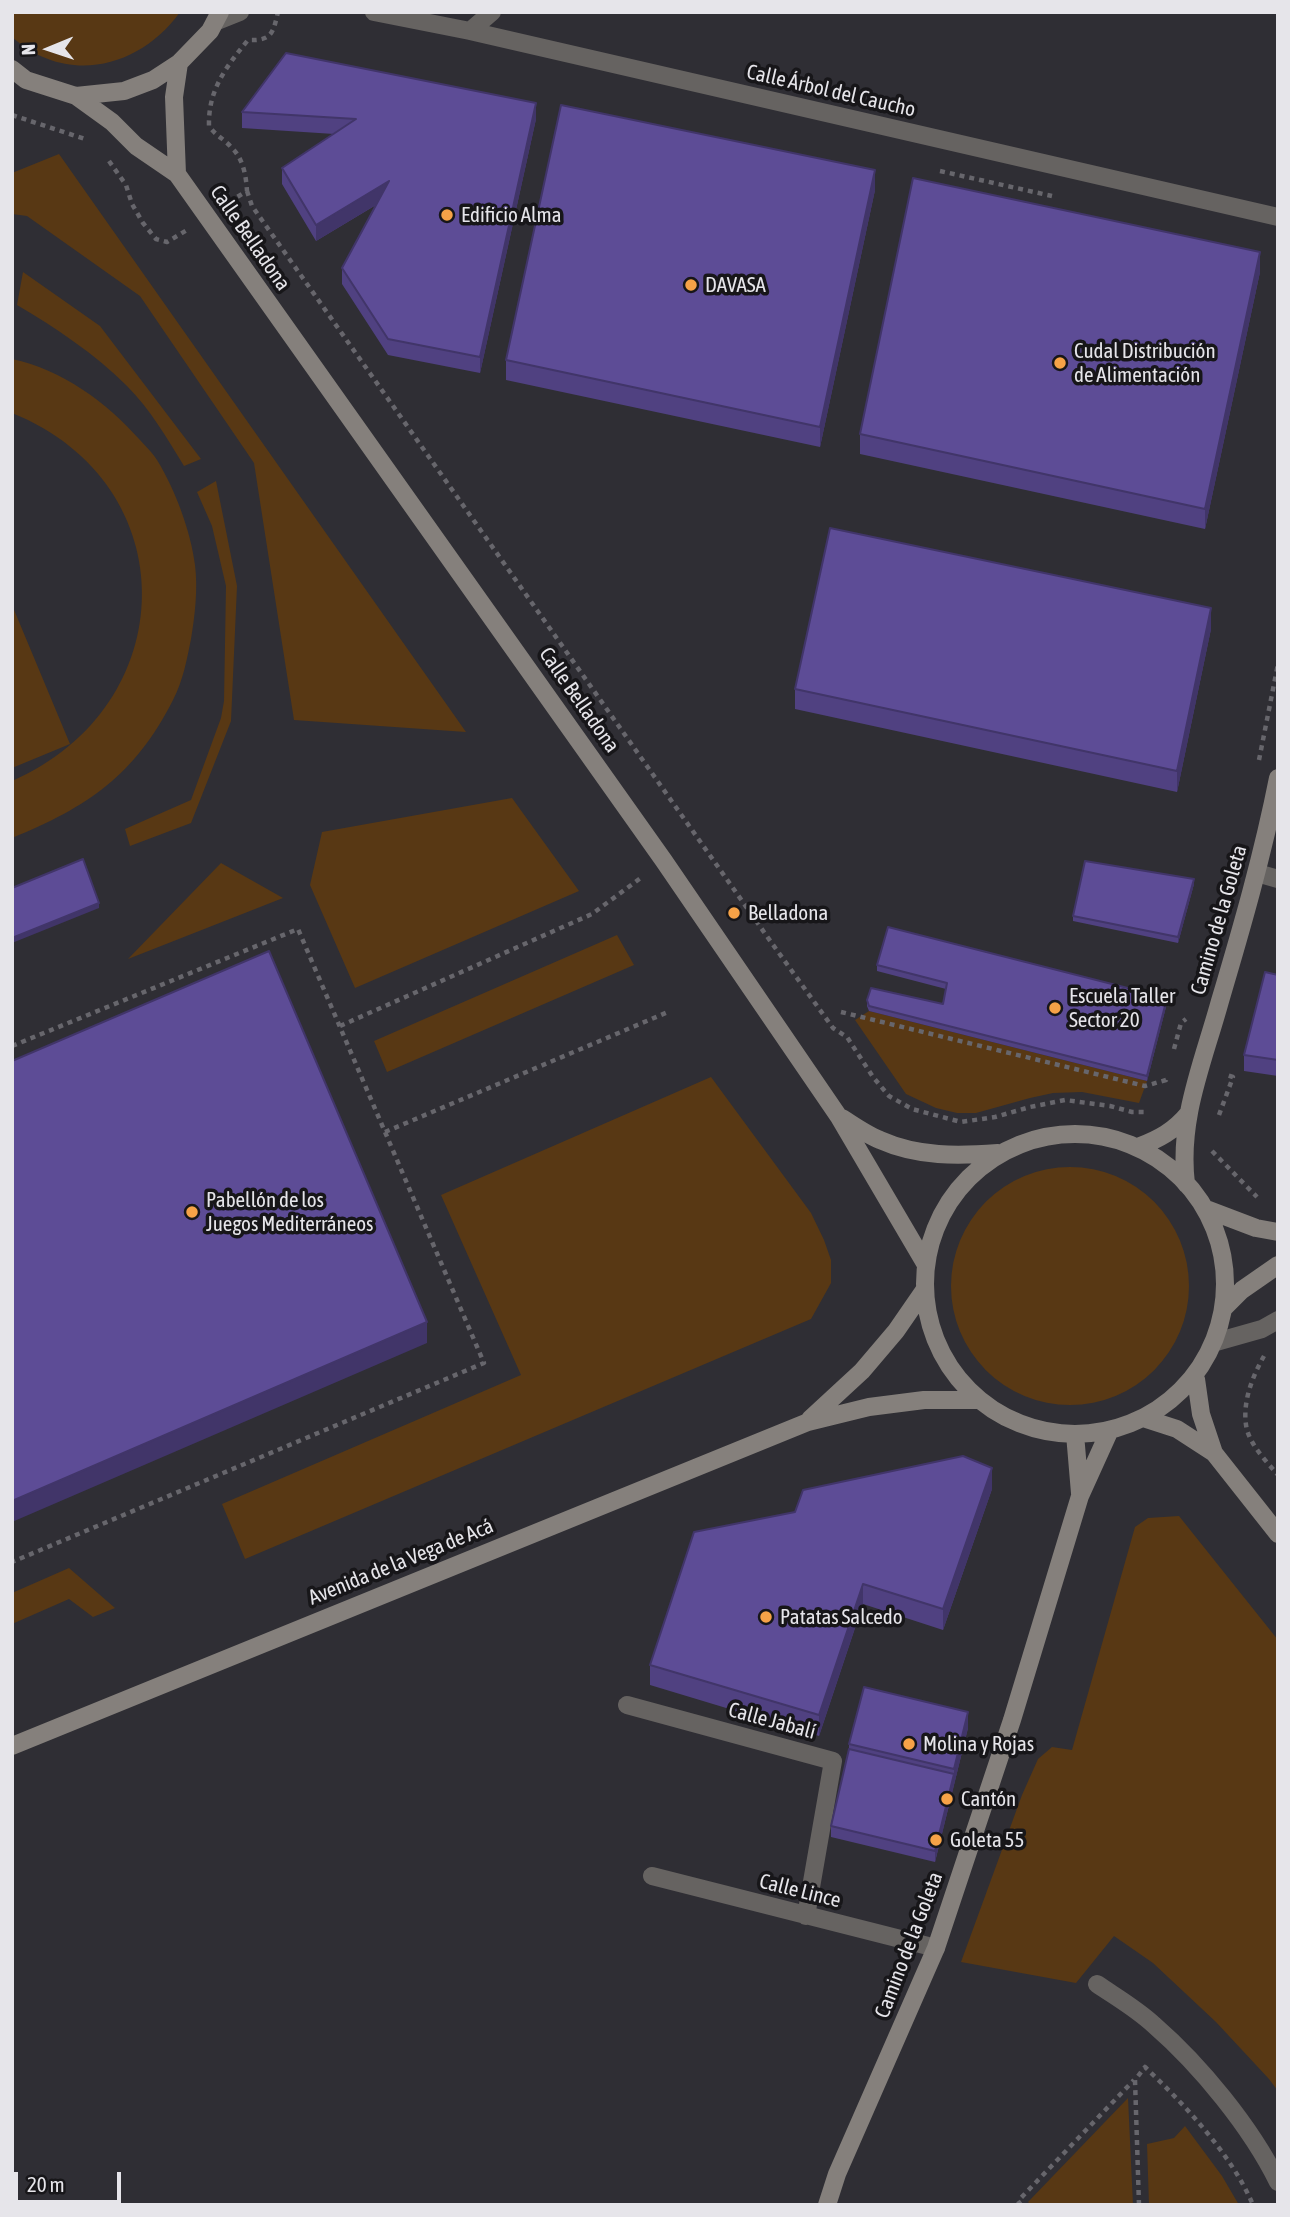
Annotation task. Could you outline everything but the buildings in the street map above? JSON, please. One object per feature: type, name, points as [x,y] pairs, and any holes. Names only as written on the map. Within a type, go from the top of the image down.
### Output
[{"type":"main road","points":[[12,69],[26,80],[76,96],[124,91],[153,80],[179,63],[217,17]]},
{"type":"main road","points":[[177,174],[174,97],[179,63]]},
{"type":"main road","name":"Calle Belladona","points":[[76,96],[112,122],[136,146],[177,174],[664,861],[839,1117],[879,1140],[905,1149],[932,1154],[1001,1153]]},
{"type":"main road","name":"Camino de la Goleta","points":[[1186,1184],[1183,1159],[1189,1110],[1257,873],[1278,778]]},
{"type":"main road","points":[[1138,1147],[1160,1139],[1177,1127],[1189,1110]]},
{"type":"main road","points":[[839,1117],[926,1265]]},
{"type":"main road","points":[[1079,1133],[1138,1147],[1167,1165],[1186,1184],[1214,1224],[1222,1262],[1223,1309],[1216,1342],[1196,1379],[1174,1398],[1143,1418],[1109,1432],[1058,1434],[1014,1422],[978,1400],[944,1358],[934,1339],[925,1289],[926,1265],[939,1219],[960,1186],[981,1165],[1001,1153],[1038,1138],[1079,1133]]},
{"type":"main road","points":[[1206,1209],[1256,1228],[1278,1232]]},
{"type":"main road","points":[[1223,1309],[1242,1290],[1278,1265]]},
{"type":"main road","name":"Avenida de la Vega de Acá","points":[[808,1422],[862,1371],[896,1331],[925,1289]]},
{"type":"main road","points":[[1196,1379],[1201,1414],[1214,1453]]},
{"type":"main road","name":"Avenida de la Vega de Acá","points":[[12,1746],[808,1422],[869,1407],[924,1400],[978,1400]]},
{"type":"main road","points":[[1143,1418],[1177,1429],[1214,1453],[1278,1534]]},
{"type":"main road","name":"Camino de la Goleta","points":[[827,2205],[837,2174],[936,1948],[1012,1720],[1080,1496],[1109,1432]]},
{"type":"main road","name":"Camino de la Goleta","points":[[1075,1434],[1080,1496]]},
{"type":"street","points":[[217,17],[240,12]]},
{"type":"street","name":"Calle Árbol del Caucho","points":[[374,12],[470,31],[1278,217]]},
{"type":"street","points":[[470,31],[492,12]]},
{"type":"street","points":[[1257,873],[1278,879]]},
{"type":"street","points":[[1216,1342],[1262,1329],[1278,1320]]},
{"type":"street","name":"Calle Jabalí","points":[[628,1705],[834,1761],[806,1916]]},
{"type":"street","name":"Calle Lince","points":[[652,1876],[936,1948]]},
{"type":"street","points":[[1097,1984],[1153,2024],[1204,2074],[1253,2140],[1278,2182]]},
{"type":"path","points":[[278,12],[268,38],[261,41],[248,40],[224,71],[212,93],[210,107],[209,126],[231,146],[242,163],[252,206],[783,958],[834,1028],[847,1037],[889,1096],[912,1109],[961,1122],[995,1117],[1065,1100],[1144,1113],[1156,1109],[1163,1100],[1189,1110],[1214,1114],[1216,1124],[1233,1077]]},
{"type":"path","points":[[12,115],[90,141]]},
{"type":"path","points":[[105,157],[126,185],[136,212],[156,239],[167,242],[174,240]]},
{"type":"path","points":[[940,171],[1061,198]]},
{"type":"path","points":[[236,198],[247,191]]},
{"type":"path","points":[[340,1027],[592,914],[664,861]]},
{"type":"path","points":[[12,1046],[298,929],[484,1363],[12,1562]]},
{"type":"path","points":[[385,1132],[667,1012]]},
{"type":"path","points":[[841,1012],[1145,1086],[1166,1080],[1169,1068]]},
{"type":"path","points":[[1212,1146],[1214,1155],[1248,1191],[1265,1202]]},
{"type":"path","points":[[1266,1353],[1256,1368],[1250,1387],[1246,1423],[1256,1448],[1278,1475]]},
{"type":"path","points":[[1018,2203],[1145,2067],[1189,2110],[1246,2188],[1253,2205]]},
{"type":"path","points":[[1135,2080],[1139,2205]]},
{"type":"shaded area","points":[[12,12],[180,12],[164,31],[145,46],[102,64],[79,65],[56,62],[33,52],[12,37]]},
{"type":"shaded area","points":[[59,154],[466,732],[294,720],[254,463],[140,296],[27,216],[12,214],[12,173]]},
{"type":"shaded area","points":[[23,272],[100,326],[201,459],[184,466],[151,414],[127,386],[75,342],[17,305]]},
{"type":"shaded area","points":[[12,359],[49,371],[82,389],[113,413],[154,455],[170,484],[186,525],[195,565],[196,602],[182,678],[173,700],[142,749],[107,786],[64,814],[12,838],[12,781],[68,747],[109,702],[134,651],[142,596],[134,541],[110,490],[70,446],[12,413]]},
{"type":"shaded area","points":[[216,481],[237,586],[231,721],[191,823],[130,846],[125,829],[191,800],[221,718],[224,701],[226,586],[212,526],[197,492]]},
{"type":"shaded area","points":[[12,605],[70,744],[12,768]]},
{"type":"shaded area","points":[[512,798],[579,891],[355,988],[310,885],[322,832]]},
{"type":"shaded area","points":[[221,863],[283,898],[128,959]]},
{"type":"shaded area","points":[[617,935],[634,965],[387,1072],[374,1041]]},
{"type":"shaded area","points":[[869,1011],[1147,1081],[1139,1103],[1082,1092],[1053,1093],[976,1113],[957,1113],[936,1108],[906,1094],[855,1020]]},
{"type":"shaded area","points":[[711,1077],[811,1213],[824,1240],[831,1260],[831,1283],[811,1319],[245,1559],[222,1504],[521,1375],[441,1195]]},
{"type":"shaded area","points":[[1070,1167],[1093,1169],[1115,1176],[1136,1187],[1154,1202],[1169,1220],[1180,1241],[1187,1263],[1187,1309],[1180,1331],[1169,1352],[1154,1370],[1136,1385],[1115,1396],[1093,1403],[1070,1405],[1047,1403],[1025,1396],[1004,1385],[986,1370],[971,1352],[960,1331],[953,1309],[951,1286],[953,1263],[960,1241],[971,1220],[986,1202],[1004,1187],[1025,1176],[1047,1169]]},
{"type":"shaded area","points":[[1179,1516],[1278,1640],[1278,2091],[1216,2022],[1153,1963],[1114,1936],[1076,1983],[961,1962],[1022,1795],[1038,1759],[1052,1747],[1072,1750],[1135,1527],[1148,1518]]},
{"type":"shaded area","points":[[69,1568],[115,1608],[93,1617],[69,1599],[12,1624],[12,1593]]},
{"type":"shaded area","points":[[1128,2098],[1133,2205],[1031,2205],[1028,2202]]},
{"type":"shaded area","points":[[1185,2126],[1222,2176],[1239,2205],[1149,2205],[1147,2144],[1174,2138]]},
{"type":"place","name":"Edificio Alma","points":[[447,215]]},
{"type":"place","name":"DAVASA","points":[[691,285]]},
{"type":"place","name":"Cudal Distribución de Alimentación","points":[[1060,363]]},
{"type":"place","name":"Belladona","points":[[734,913]]},
{"type":"place","name":"Escuela Taller Sector 20","points":[[1055,1008]]},
{"type":"place","name":"Pabellón de los Juegos Mediterráneos","points":[[192,1212]]},
{"type":"place","name":"Patatas Salcedo","points":[[766,1617]]},
{"type":"place","name":"Molina y Rojas","points":[[909,1744]]},
{"type":"place","name":"Cantón","points":[[947,1799]]},
{"type":"place","name":"Goleta 55","points":[[936,1840]]}]
